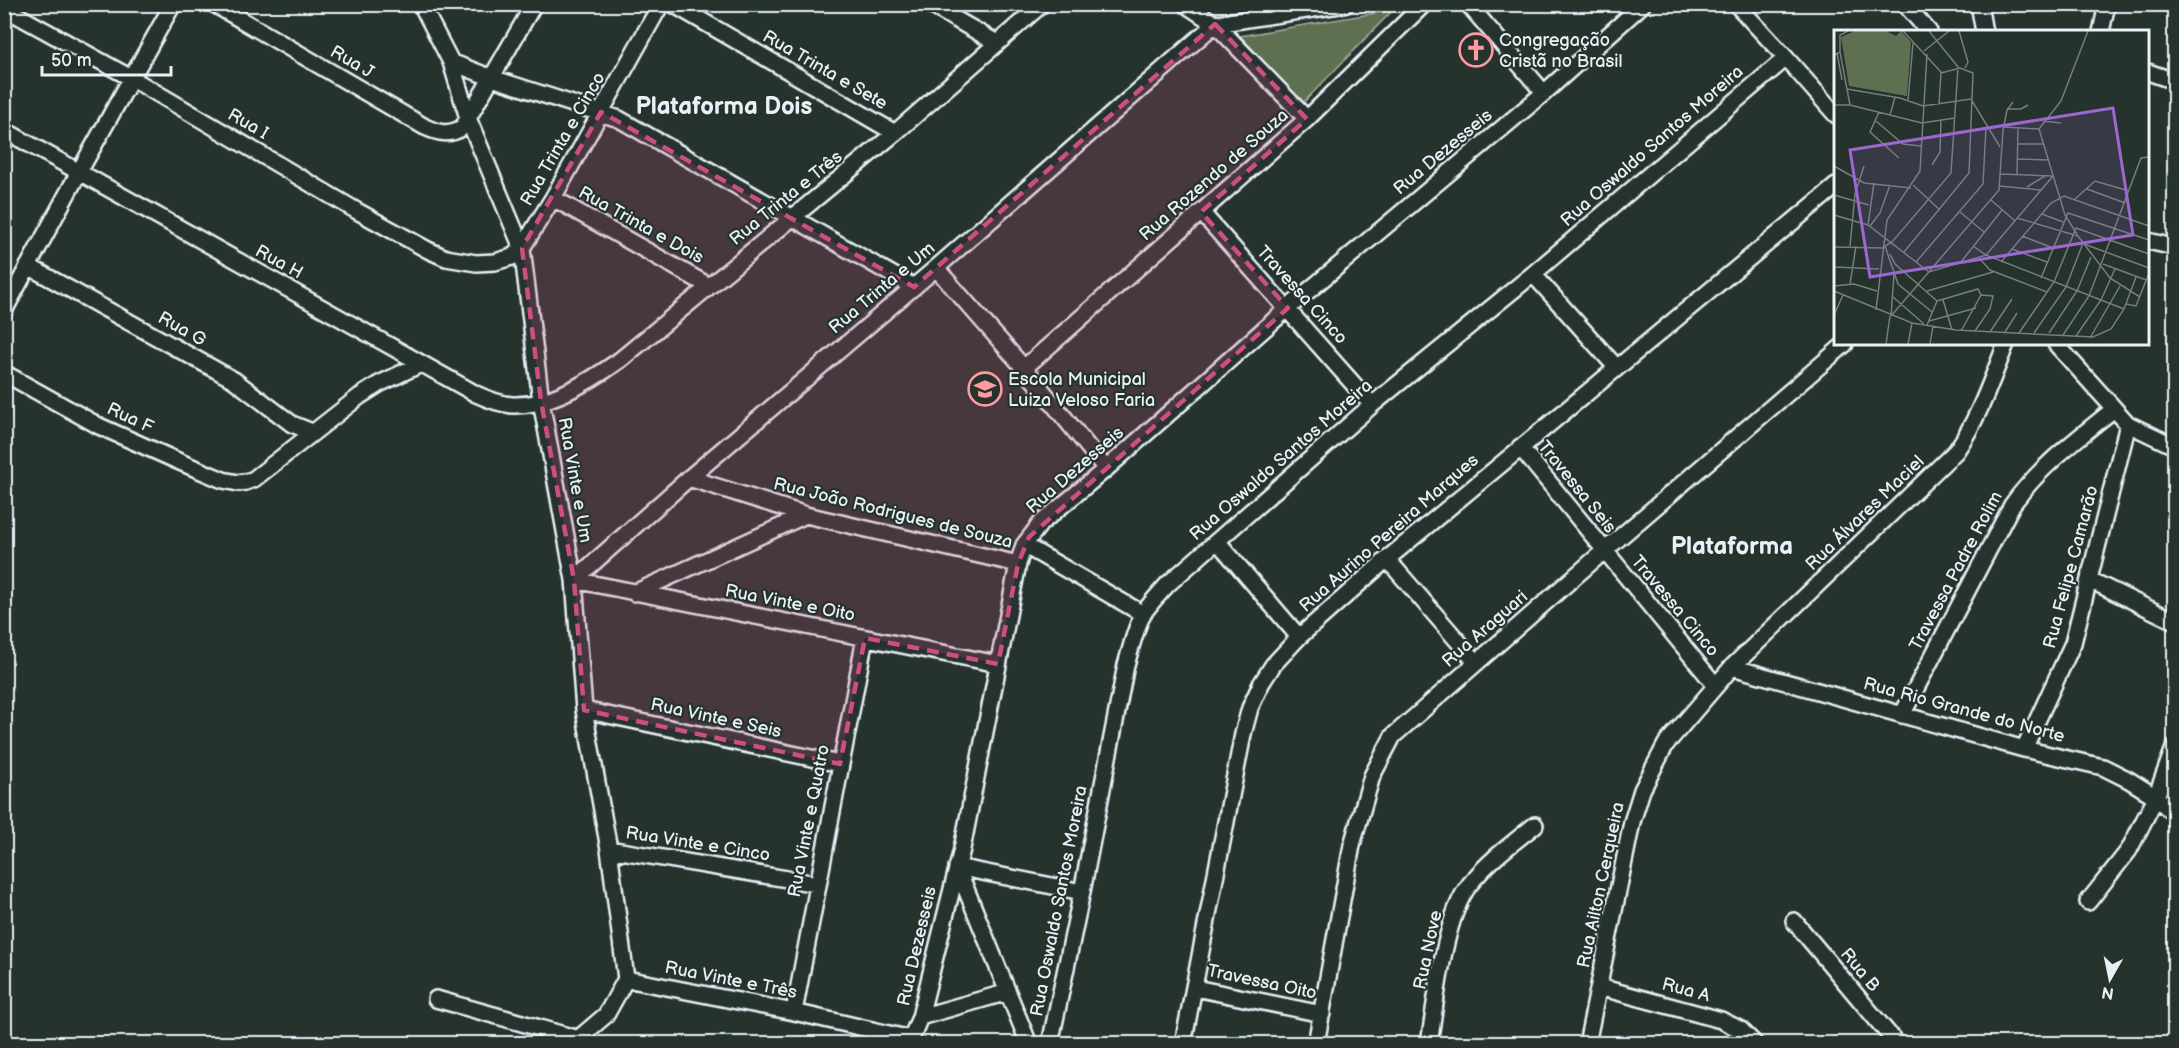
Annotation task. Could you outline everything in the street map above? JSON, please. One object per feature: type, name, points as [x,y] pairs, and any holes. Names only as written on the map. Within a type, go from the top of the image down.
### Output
[{"type":"street","points":[[4,311],[173,4]]},
{"type":"street","name":"Rua J","points":[[214,4],[433,131],[450,134],[456,132],[463,127],[468,118]]},
{"type":"street","name":"Rua Vinte e Um","points":[[422,4],[451,62],[468,118],[522,248],[541,401],[573,580],[584,710],[609,849],[626,980]]},
{"type":"street","points":[[468,118],[534,4]]},
{"type":"street","name":"Rua Trinta e Cinco","points":[[522,248],[553,198],[661,4]]},
{"type":"street","name":"Rua Trinta e Sete","points":[[673,4],[895,133]]},
{"type":"street","points":[[929,4],[997,43]]},
{"type":"street","name":"Rua Trinta e Três","points":[[541,401],[582,385],[620,360],[895,133],[1042,4]]},
{"type":"street","points":[[1185,4],[1215,24],[1307,119]]},
{"type":"street","points":[[1215,24],[1268,10],[1346,4]]},
{"type":"street","name":"Rua Rozendo de Souza","points":[[1024,368],[1307,119],[1424,4]]},
{"type":"street","points":[[1468,4],[1544,93]]},
{"type":"street","name":"Rua Dezesseis","points":[[910,1041],[920,1017],[957,867],[1018,564],[1024,545],[1041,523],[1106,469],[1288,308],[1544,93],[1643,4]]},
{"type":"street","points":[[1736,4],[1834,113]]},
{"type":"street","points":[[1905,4],[1927,30]]},
{"type":"street","points":[[1979,4],[1984,30]]},
{"type":"street","points":[[2102,30],[2108,4]]},
{"type":"street","name":"Rua I","points":[[4,8],[131,78],[357,211],[428,250],[446,258],[476,263],[503,260],[512,257],[522,248]]},
{"type":"street","name":"Rua Trinta e Um","points":[[573,580],[1215,24]]},
{"type":"street","name":"Rua Oswaldo Santos Moreira","points":[[1050,1044],[1126,665],[1143,614],[1168,584],[1372,405],[1533,274],[1786,58]]},
{"type":"street","points":[[451,62],[492,78],[601,112],[633,126],[914,286]]},
{"type":"street","points":[[2149,72],[2175,81]]},
{"type":"street","name":"Rua H","points":[[4,130],[476,394],[512,405],[541,401]]},
{"type":"street","name":"Rua Aurino Pereira Marques","points":[[1183,1044],[1234,776],[1250,708],[1273,665],[1299,637],[1387,559],[1834,188]]},
{"type":"street","name":"Rua Trinta e Dois","points":[[553,198],[709,286]]},
{"type":"street","name":"Travessa Cinco","points":[[1201,212],[1372,405]]},
{"type":"street","points":[[2149,241],[2175,247]]},
{"type":"street","name":"Rua G","points":[[28,266],[234,380],[292,424],[312,432]]},
{"type":"street","points":[[936,268],[1024,368],[1106,469]]},
{"type":"street","points":[[1533,274],[1616,367]]},
{"type":"street","name":"Rua Araguari","points":[[1316,1044],[1352,845],[1372,776],[1394,736],[1476,662],[1844,345]]},
{"type":"street","name":"Rua Álvares Maciel","points":[[1716,686],[1732,667],[1947,462],[1969,433],[2006,345]]},
{"type":"street","points":[[2057,345],[2128,424],[2175,446]]},
{"type":"street","points":[[312,432],[379,384],[421,364]]},
{"type":"street","name":"Rua F","points":[[4,373],[109,430],[223,480],[238,483],[246,482],[263,472],[312,432]]},
{"type":"street","name":"Travessa Padre Rolim","points":[[1902,715],[2012,505],[2026,485],[2045,466],[2114,409]]},
{"type":"street","name":"Rua Felipe Camarão","points":[[2024,749],[2073,643],[2128,424]]},
{"type":"street","name":"Travessa Seis","points":[[1520,447],[1604,551]]},
{"type":"street","name":"Rua João Rodrigues de Souza","points":[[689,478],[806,515],[1018,564]]},
{"type":"street","points":[[634,593],[806,515]]},
{"type":"street","points":[[1218,542],[1299,637]]},
{"type":"street","points":[[1024,545],[1143,614]]},
{"type":"street","name":"Travessa Cinco","points":[[1604,551],[1716,686]]},
{"type":"street","points":[[1387,559],[1476,662]]},
{"type":"street","name":"Rua Vinte e Oito","points":[[573,580],[998,664]]},
{"type":"street","points":[[2090,580],[2175,621]]},
{"type":"street","name":"Rua Vinte e Quatro","points":[[794,1012],[865,638]]},
{"type":"street","name":"Rua Rio Grande do Norte","points":[[1732,667],[2024,749],[2103,767],[2156,797],[2175,814]]},
{"type":"street","name":"Rua Ailton Cerqueira","points":[[1587,1044],[1632,822],[1642,790],[1666,744],[1716,686]]},
{"type":"street","name":"Rua Vinte e Seis","points":[[584,710],[840,764]]},
{"type":"street","points":[[2088,902],[2129,850],[2156,797],[2175,748]]},
{"type":"street","name":"Rua Nove","points":[[1429,1044],[1448,938],[1453,916],[1460,900],[1468,885],[1483,869],[1535,825]]},
{"type":"street","name":"Rua Vinte e Cinco","points":[[609,849],[817,884]]},
{"type":"street","points":[[957,867],[1082,892]]},
{"type":"street","points":[[957,867],[1029,1044]]},
{"type":"street","name":"Rua B","points":[[1794,921],[1896,1044]]},
{"type":"street","points":[[436,999],[576,1041],[606,1015],[626,980]]},
{"type":"street","name":"Rua Vinte e Três","points":[[626,980],[794,1012],[910,1041]]},
{"type":"street","name":"Rua A","points":[[1599,987],[1721,1020],[1740,1030],[1755,1044]]},
{"type":"street","name":"Travessa Oito","points":[[1194,988],[1322,1014]]},
{"type":"street","points":[[920,1017],[1008,992]]},
{"type":"highlighted area","points":[[1215,24],[1307,119],[1201,212],[1288,308],[1029,537],[1018,564],[998,664],[865,638],[840,764],[584,710],[574,580],[541,401],[522,248],[601,112],[914,287]]},
{"type":"green space","points":[[1393,10],[1303,103],[1240,36]]},
{"type":"place","name":"Congregação Cristã no Brasil","points":[[1476,50]]},
{"type":"place","name":"Escola Municipal Luiza Veloso Faria","points":[[985,389]]},
{"type":"district","name":"Plataforma Dois","points":[[724,106]]},
{"type":"district","name":"Plataforma","points":[[1732,546]]}]
